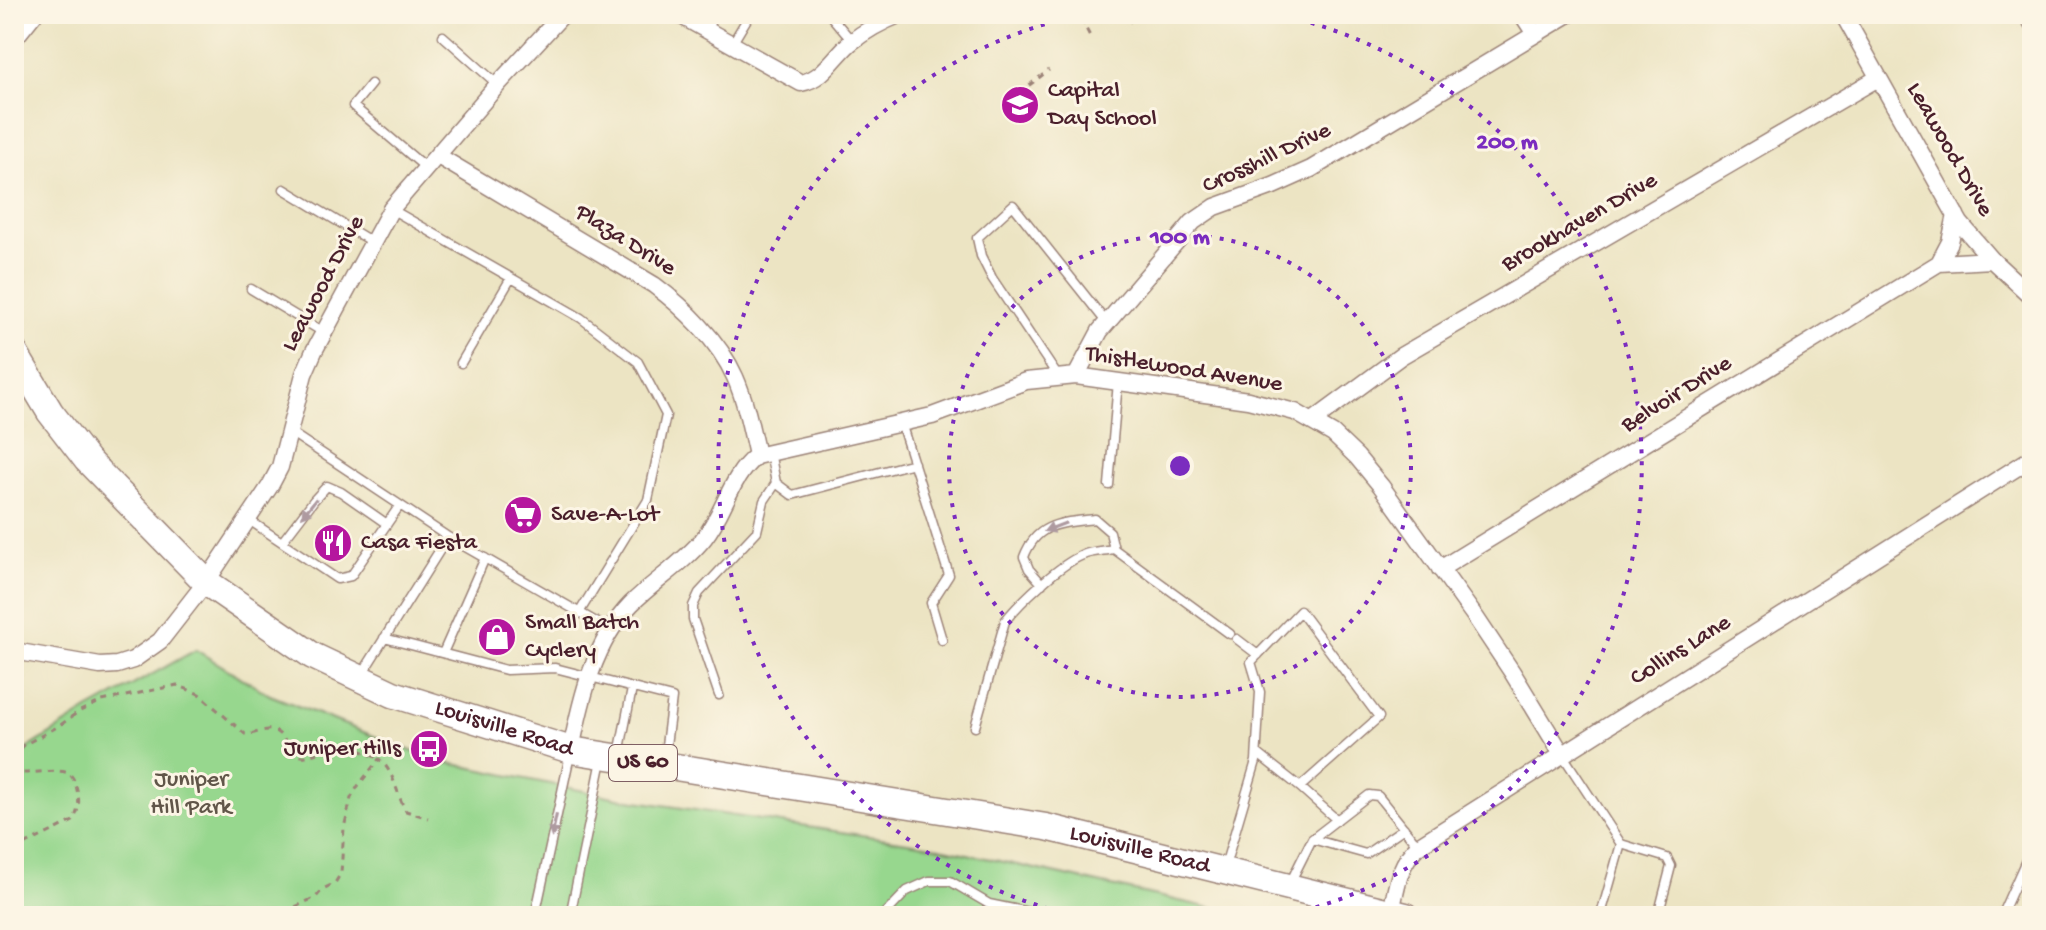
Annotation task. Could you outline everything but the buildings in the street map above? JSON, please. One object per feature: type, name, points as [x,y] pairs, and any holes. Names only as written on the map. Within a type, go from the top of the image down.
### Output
[{"type":"main road","name":"Louisville Road","points":[[14,352],[50,412],[87,460],[206,582],[313,656],[393,694],[571,750],[1046,827],[1398,914]]},
{"type":"street","points":[[14,39],[34,14]]},
{"type":"street","name":"Leawood Drive","points":[[14,651],[100,666],[117,665],[133,660],[160,641],[206,582],[270,486],[280,467],[304,374],[323,332],[391,209],[563,14]]},
{"type":"street","points":[[678,14],[801,83],[821,74],[852,41],[874,26],[901,14]]},
{"type":"street","points":[[1522,14],[1535,34]]},
{"type":"street","name":"Crosshill Drive","points":[[1076,376],[1100,331],[1185,229],[1215,207],[1311,169],[1569,14]]},
{"type":"street","name":"Leawood Drive","points":[[1843,14],[1956,215],[1992,260],[2032,297]]},
{"type":"street","points":[[2027,14],[2032,23]]},
{"type":"street","name":"Brookhaven Drive","points":[[1313,421],[1401,356],[1878,78]]},
{"type":"street","name":"Plaza Drive","points":[[432,162],[654,285],[673,299],[728,364],[764,454]]},
{"type":"street","points":[[1939,263],[1950,242],[1956,215]]},
{"type":"street","name":"Belvoir Drive","points":[[1440,569],[1939,263],[1992,260]]},
{"type":"street","name":"Thistlewood Avenue","points":[[764,454],[932,416],[1026,381],[1076,376],[1248,400],[1295,412],[1333,434],[1381,486],[1498,650],[1562,754]]},
{"type":"street","points":[[571,750],[589,678],[610,630],[633,602],[704,538],[745,464],[764,454]]},
{"type":"street","name":"Collins Lane","points":[[1398,914],[1401,867],[1418,846],[2032,458]]},
{"type":"lane","points":[[706,29],[715,14]]},
{"type":"lane","points":[[732,44],[750,14]]},
{"type":"lane","points":[[829,14],[852,41]]},
{"type":"lane","points":[[443,36],[498,85]]},
{"type":"lane","points":[[371,84],[353,106],[432,162]]},
{"type":"lane","points":[[284,189],[372,242]]},
{"type":"lane","points":[[1059,378],[992,278],[981,256],[977,238],[1013,205],[1107,323]]},
{"type":"lane","points":[[391,209],[581,318],[638,362],[666,415],[648,500],[579,613]]},
{"type":"lane","points":[[461,363],[511,278]]},
{"type":"lane","points":[[251,289],[323,332]]},
{"type":"lane","points":[[1109,485],[1118,381]]},
{"type":"lane","points":[[901,423],[949,575],[931,603],[942,640]]},
{"type":"lane","points":[[290,432],[448,537],[610,630]]},
{"type":"lane","points":[[764,454],[776,483],[792,495],[914,463]]},
{"type":"lane","points":[[719,695],[693,619],[693,606],[699,593],[757,531],[764,501],[776,483]]},
{"type":"lane","points":[[282,542],[327,486],[341,492],[387,524]]},
{"type":"lane","points":[[249,520],[337,579],[351,576],[400,505]]},
{"type":"lane","points":[[1042,584],[1029,569],[1024,557],[1030,540],[1055,524],[1095,519],[1110,532],[1114,549],[1258,655]]},
{"type":"lane","points":[[359,678],[448,537]]},
{"type":"lane","points":[[975,727],[1005,621],[1042,584],[1083,554],[1114,549]]},
{"type":"lane","points":[[443,653],[485,558]]},
{"type":"lane","points":[[1224,871],[1256,761],[1260,692],[1251,662],[1300,611],[1379,717],[1300,787]]},
{"type":"lane","points":[[384,638],[506,670],[555,668],[672,698],[663,766]]},
{"type":"lane","points":[[570,916],[632,689]]},
{"type":"lane","points":[[535,916],[571,750]]},
{"type":"lane","points":[[1257,753],[1337,820]]},
{"type":"lane","points":[[1562,754],[1621,844],[1667,858],[1671,866],[1658,916]]},
{"type":"lane","points":[[1289,887],[1312,839],[1369,795],[1378,796],[1418,846]]},
{"type":"lane","points":[[1312,839],[1366,854],[1404,828]]},
{"type":"lane","points":[[1605,916],[1602,911],[1621,844]]},
{"type":"lane","points":[[2001,916],[2032,847]]},
{"type":"lane","points":[[883,916],[907,891],[929,881],[950,881],[989,904],[1048,916]]},
{"type":"path","points":[[1130,14],[1127,15],[1131,23]]},
{"type":"path","points":[[1081,19],[1092,40]]},
{"type":"path","points":[[1010,100],[1049,70]]},
{"type":"path","points":[[14,850],[73,821],[79,802],[70,774],[22,773],[14,760],[22,746],[102,701],[177,685],[199,694],[245,734],[276,731],[298,756],[309,756],[337,746],[379,759],[390,772],[406,811],[428,818]]},
{"type":"path","points":[[288,916],[293,908],[335,883],[341,873],[344,828],[351,798],[379,759]]},
{"type":"green space","name":"Juniper Hill Park","points":[[196,650],[270,695],[434,760],[623,799],[927,845],[1247,916],[14,916],[14,757],[88,710]]},
{"type":"place","name":"Capital Day School","points":[[1020,105]]},
{"type":"place","name":"Save-A-Lot","points":[[523,515]]},
{"type":"place","name":"Casa Fiesta","points":[[333,543]]},
{"type":"place","name":"Small Batch Cyclery","points":[[497,637]]},
{"type":"place","name":"Juniper Hills","points":[[429,749]]}]
